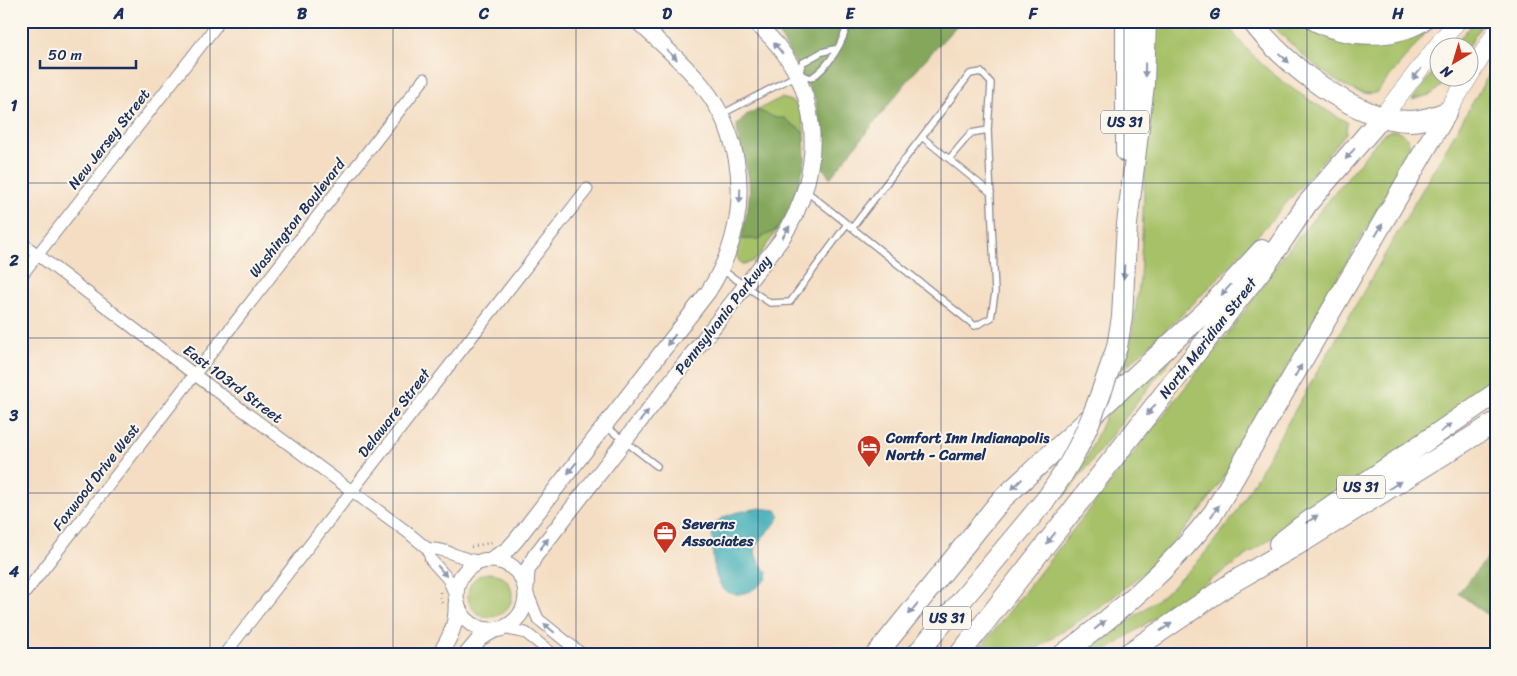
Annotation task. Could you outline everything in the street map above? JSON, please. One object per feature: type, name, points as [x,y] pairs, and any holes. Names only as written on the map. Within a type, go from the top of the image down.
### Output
[{"type":"highway","name":"US 31","points":[[916,655],[1048,498],[1078,451],[1091,422],[1116,347],[1122,317],[1127,224],[1124,84],[1126,21]]},
{"type":"highway","points":[[1127,224],[1144,85],[1146,21]]},
{"type":"highway","points":[[1252,21],[1262,35],[1296,69],[1345,99],[1382,117],[1410,121],[1427,119],[1448,112]]},
{"type":"highway","points":[[1316,21],[1340,30],[1366,34],[1405,28],[1422,21]]},
{"type":"highway","points":[[1062,655],[1162,572],[1189,544],[1214,512],[1448,112]]},
{"type":"highway","name":"North Meridian Street","points":[[959,655],[1270,259],[1307,204],[1382,117]]},
{"type":"highway","points":[[876,655],[1001,500],[1207,310],[1266,245],[1307,204]]},
{"type":"highway","name":"US 31","points":[[1126,655],[1233,582],[1302,526],[1496,393]]},
{"type":"highway","points":[[1233,582],[1309,538],[1496,422]]},
{"type":"main road","name":"Pennsylvania Parkway","points":[[485,560],[508,549],[708,292],[721,269],[735,232],[740,212],[738,160],[721,115],[696,78],[637,21]]},
{"type":"main road","name":"Pennsylvania Parkway","points":[[526,590],[527,571],[535,556],[789,228],[806,191],[812,162],[813,135],[809,112],[798,75],[778,46],[753,21]]},
{"type":"main road","name":"North Meridian Street","points":[[1382,117],[1457,21]]},
{"type":"main road","points":[[1480,58],[1496,32]]},
{"type":"main road","points":[[1448,112],[1462,88]]},
{"type":"main road","points":[[439,655],[450,639],[456,622],[456,586],[464,571],[485,560],[511,565],[520,575],[526,590],[521,614],[499,629],[480,638],[466,655]]},
{"type":"main road","points":[[456,599],[468,622],[480,629],[499,629]]},
{"type":"street","name":"New Jersey Street","points":[[21,276],[220,21]]},
{"type":"street","name":"Washington Boulevard","points":[[194,374],[424,79]]},
{"type":"street","name":"Delaware Street","points":[[224,655],[587,189]]},
{"type":"street","name":"East 103rd Street","points":[[21,242],[428,549],[431,560],[445,575],[456,599]]},
{"type":"street","name":"Foxwood Drive West","points":[[21,598],[194,374]]},
{"type":"street","name":"East 103rd Street","points":[[428,549],[437,548],[463,559],[485,560]]},
{"type":"street","points":[[526,590],[538,619],[582,655]]},
{"type":"street","points":[[499,629],[526,633],[554,655]]},
{"type":"lane","points":[[721,115],[798,75],[811,78],[818,74],[833,58],[848,21]]},
{"type":"lane","points":[[798,75],[802,63],[822,52],[836,49]]},
{"type":"lane","points":[[806,191],[846,224],[975,326],[991,318],[995,293],[988,130],[991,83],[981,72],[970,74],[852,228]]},
{"type":"lane","points":[[950,159],[971,134],[988,130]]},
{"type":"lane","points":[[922,137],[991,193]]},
{"type":"lane","points":[[721,269],[770,303],[790,302],[846,224]]},
{"type":"lane","points":[[605,426],[656,466]]},
{"type":"path","points":[[464,548],[478,547],[497,539]]},
{"type":"path","points":[[439,585],[443,610]]},
{"type":"green space","points":[[763,21],[961,21],[921,64],[830,178],[823,168],[816,101],[780,36]]},
{"type":"green space","points":[[1152,21],[1225,21],[1250,53],[1264,66],[1312,102],[1347,122],[1346,133],[1239,256],[1183,314],[1123,369],[1131,341],[1140,279]]},
{"type":"green space","points":[[1269,21],[1298,21],[1313,30],[1421,32],[1424,35],[1377,92],[1366,93],[1351,89],[1319,68],[1289,42]]},
{"type":"green space","points":[[1474,21],[1484,21],[1474,38],[1460,38]]},
{"type":"green space","points":[[1496,62],[1496,386],[1100,655],[1084,655],[1168,591],[1201,558],[1234,516]]},
{"type":"green space","points":[[1430,76],[1430,88],[1439,88],[1432,94],[1412,100]]},
{"type":"green space","points":[[781,98],[798,106],[802,114],[804,133],[795,126],[757,110]]},
{"type":"green space","points":[[757,110],[776,118],[784,118],[804,133],[805,160],[792,206],[778,229],[758,239],[741,239],[750,190],[737,125],[746,115]]},
{"type":"green space","points":[[1394,130],[1403,134],[1408,140],[1407,157],[1225,475],[1190,523],[1151,565],[1129,584],[1082,619],[1036,649],[1018,656],[975,655],[1242,315],[1283,256],[1383,134]]},
{"type":"green space","points":[[778,229],[756,260],[744,265],[740,263],[736,254],[741,239],[758,239]]},
{"type":"green space","points":[[1174,355],[1063,498],[1061,496],[1086,459],[1108,411]]},
{"type":"green space","points":[[1496,548],[1496,621],[1458,593]]},
{"type":"green space","points":[[490,573],[502,577],[508,583],[512,595],[508,607],[502,613],[490,617],[478,613],[472,607],[468,595],[472,583],[478,577]]},
{"type":"water","points":[[759,508],[776,510],[780,516],[756,548],[756,555],[760,563],[768,572],[767,579],[748,592],[740,594],[730,593],[723,588],[715,570],[712,527],[727,515]]},
{"type":"place","name":"Comfort Inn Indianapolis North - Carmel","points":[[869,468]]},
{"type":"place","name":"Severns Associates","points":[[665,554]]}]
